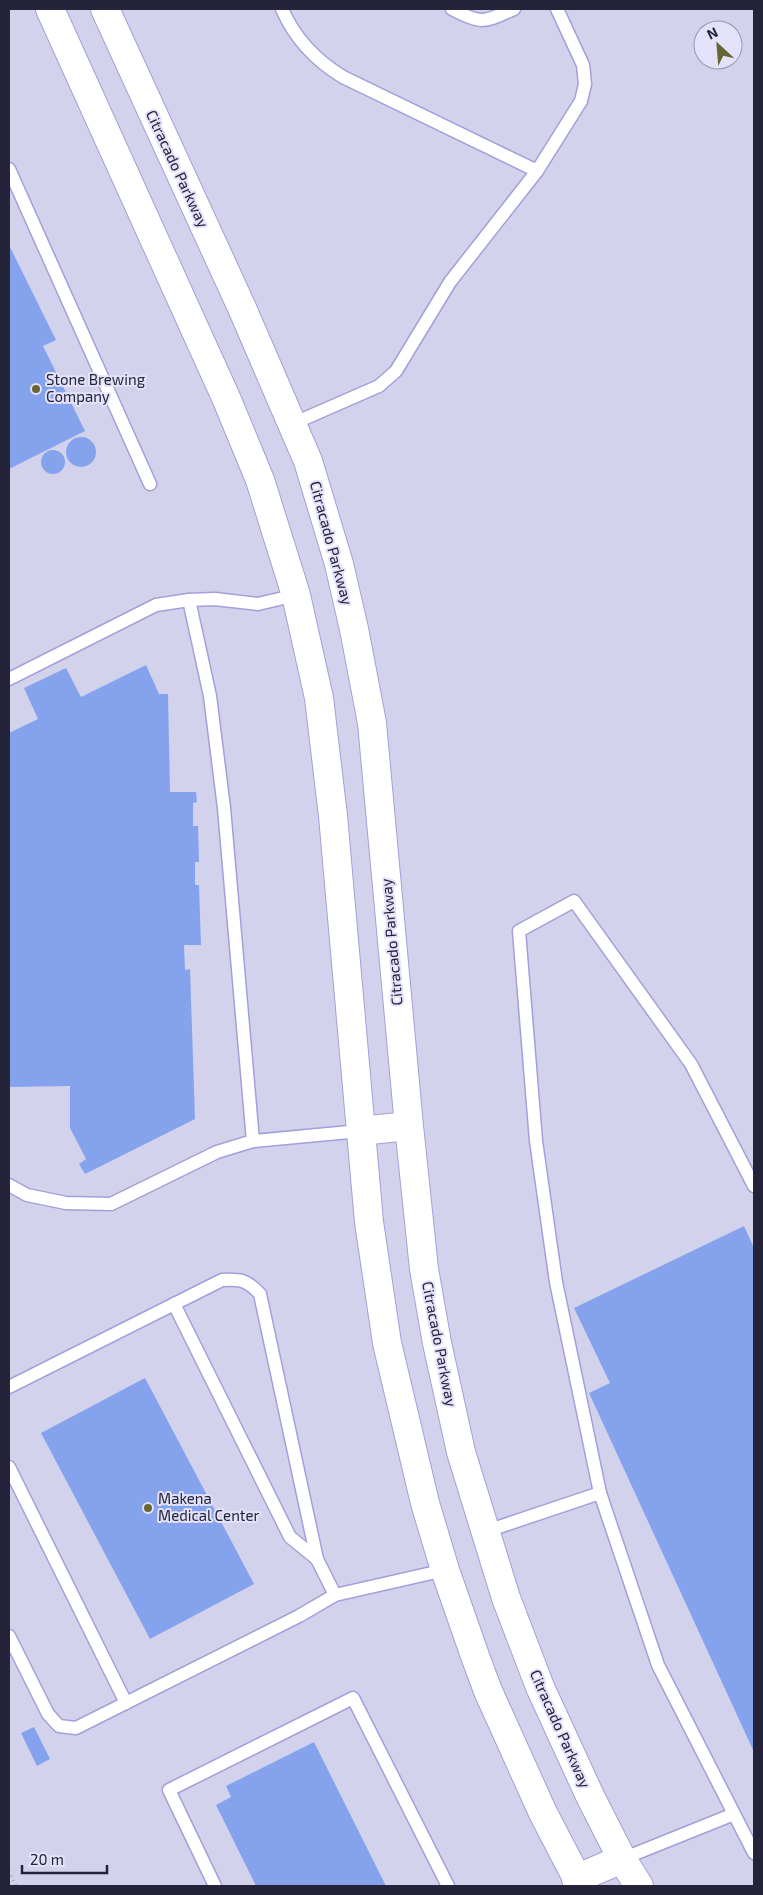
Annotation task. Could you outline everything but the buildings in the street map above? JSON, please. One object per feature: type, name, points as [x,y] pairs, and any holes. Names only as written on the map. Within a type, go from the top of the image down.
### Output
[{"type":"main road","points":[[50,9],[228,400],[260,480],[296,594],[319,698],[333,816],[369,1222],[387,1344],[420,1486],[445,1570],[488,1691],[573,1884],[622,1860]]},
{"type":"main road","name":"Citracado Parkway","points":[[105,9],[238,299],[308,461],[339,564],[372,723],[424,1269],[437,1343],[461,1452],[484,1532],[506,1598],[540,1687],[590,1796],[622,1860],[638,1886]]},
{"type":"main road","points":[[360,1131],[409,1126]]},
{"type":"lane","points":[[282,9],[296,35],[309,52],[330,70],[537,171]]},
{"type":"lane","points":[[452,9],[478,21],[488,20],[514,9]]},
{"type":"lane","points":[[292,424],[379,386],[396,371],[450,282],[537,171],[580,101],[585,84],[583,65],[557,9]]},
{"type":"lane","points":[[9,169],[150,484]]},
{"type":"lane","points":[[9,679],[156,605],[189,600],[215,599],[258,604],[296,594]]},
{"type":"lane","points":[[189,600],[210,696],[224,808],[252,1141]]},
{"type":"lane","points":[[754,1186],[692,1064],[574,901],[519,930],[536,1141],[556,1282],[600,1494],[658,1665],[754,1853]]},
{"type":"lane","points":[[9,1185],[28,1195],[66,1203],[111,1204],[217,1152],[252,1141],[360,1131]]},
{"type":"lane","points":[[9,1387],[222,1280],[238,1279],[251,1284],[260,1294],[317,1559],[335,1595]]},
{"type":"lane","points":[[174,1304],[290,1537],[317,1559]]},
{"type":"lane","points":[[9,1467],[126,1703]]},
{"type":"lane","points":[[484,1532],[600,1494]]},
{"type":"lane","points":[[9,1636],[48,1714],[59,1726],[76,1728],[299,1616],[335,1595],[445,1570]]},
{"type":"lane","points":[[215,1886],[168,1790],[354,1698],[448,1886]]},
{"type":"lane","points":[[622,1860],[734,1814]]},
{"type":"path","points":[[9,1870],[16,1886]]},
{"type":"shaded area","points":[[9,9],[754,9],[754,1886],[9,1886]]},
{"type":"place","name":"Stone Brewing Company","points":[[36,389]]},
{"type":"place","name":"Makena Medical Center","points":[[148,1508]]}]
